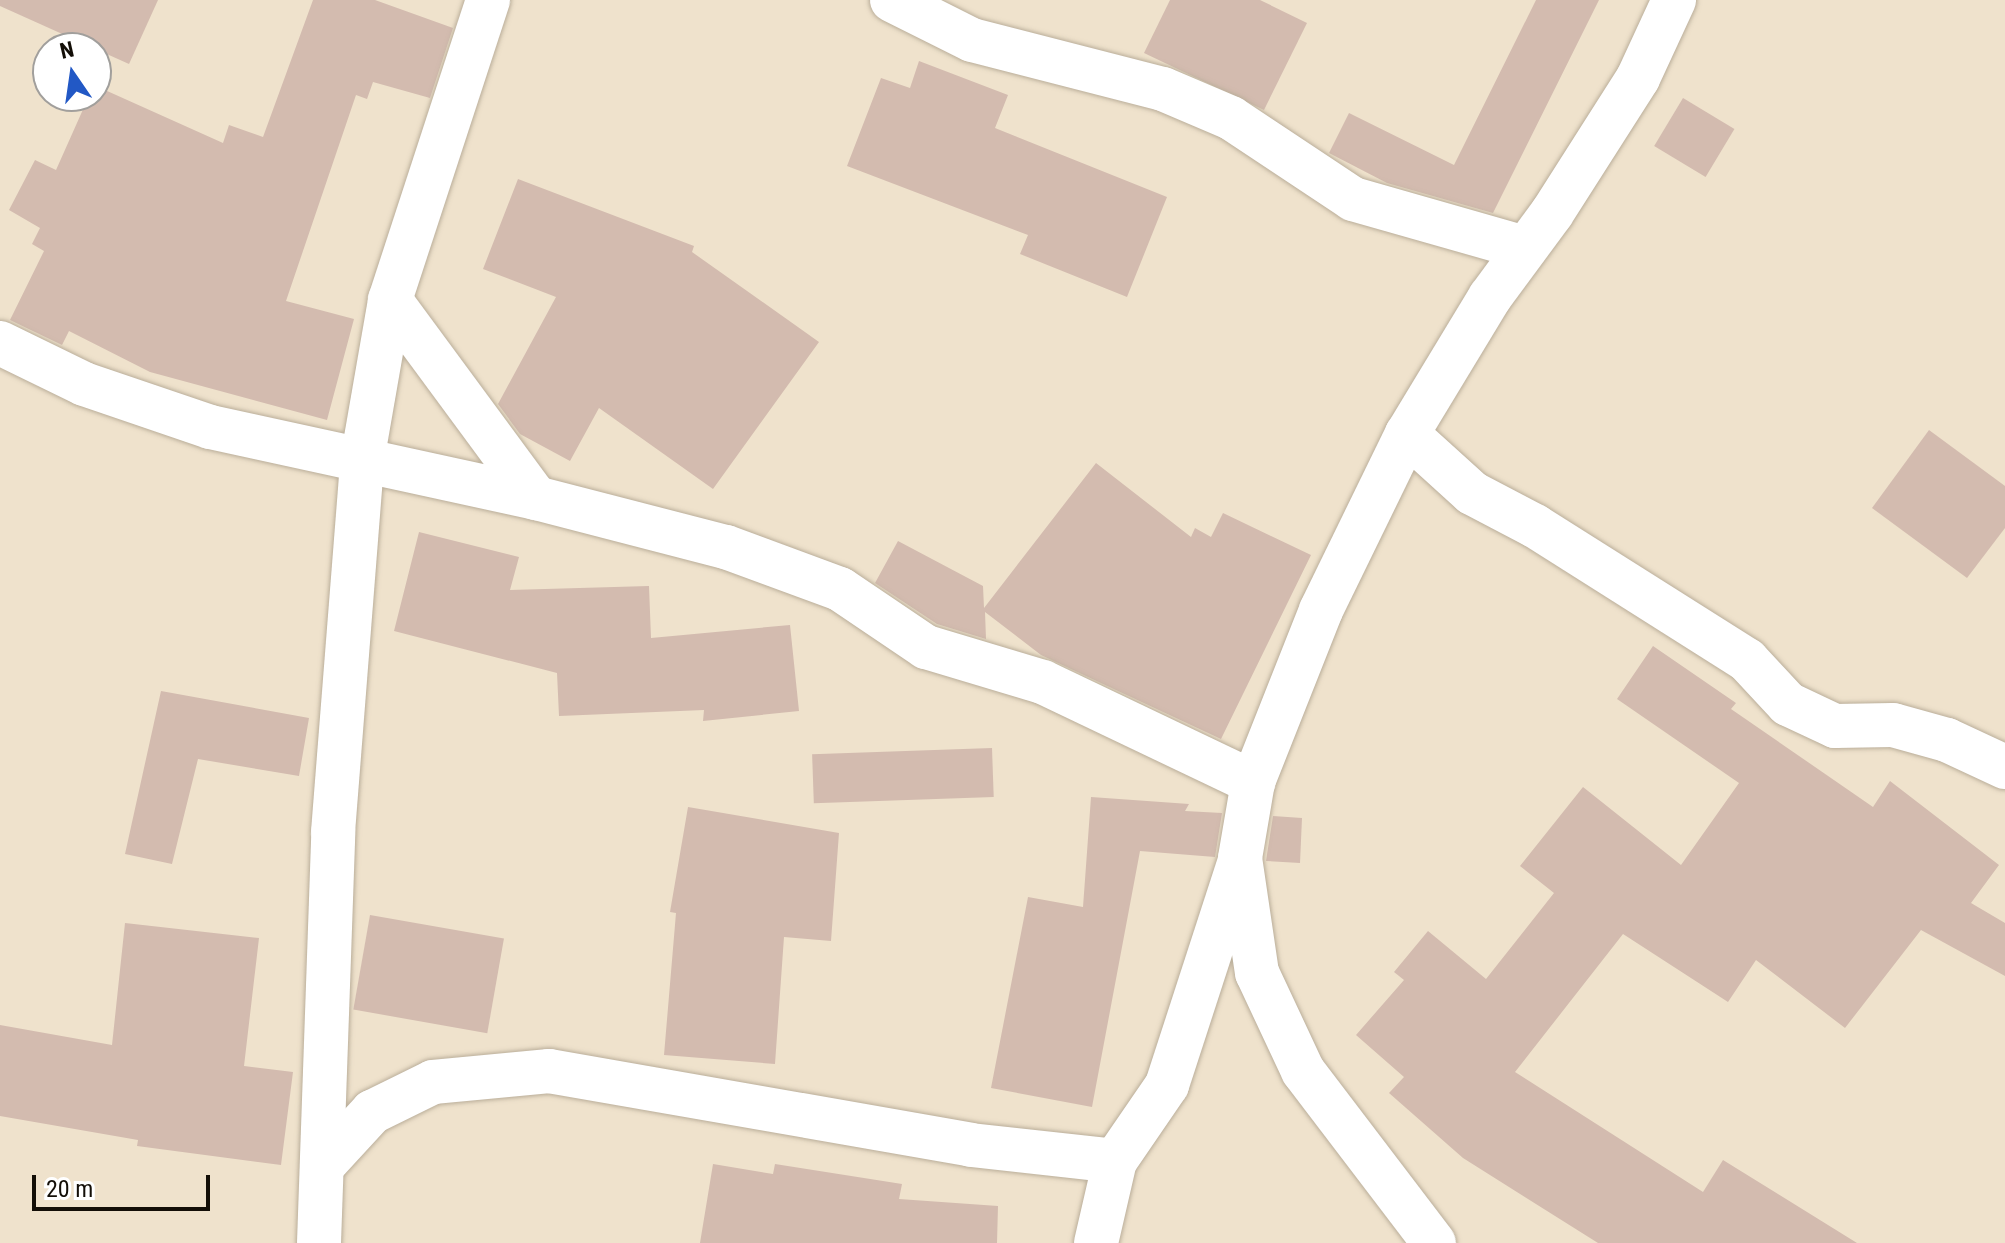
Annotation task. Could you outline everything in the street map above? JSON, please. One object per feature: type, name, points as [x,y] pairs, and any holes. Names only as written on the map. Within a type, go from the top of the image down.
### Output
[{"type":"street","points":[[319,1243],[333,832],[362,461],[390,300],[488,0]]},
{"type":"street","points":[[892,0],[972,40],[1163,89],[1231,118],[1353,199],[1525,248]]},
{"type":"street","points":[[1096,1243],[1115,1161],[1167,1085],[1240,858],[1253,782],[1321,610],[1407,434],[1638,78],[1674,0]]},
{"type":"street","points":[[390,300],[536,498]]},
{"type":"street","points":[[0,343],[84,384],[210,427],[536,498],[726,547],[840,589],[926,647],[1043,682],[1253,782]]},
{"type":"street","points":[[1407,434],[1472,493],[1535,526],[1747,660],[1788,704],[1835,726],[1893,725],[1947,740],[2005,767]]},
{"type":"street","points":[[1240,858],[1257,973],[1303,1071],[1434,1243]]},
{"type":"street","points":[[324,1164],[372,1112],[433,1082],[549,1071],[984,1148],[1115,1161]]},
{"type":"building","points":[[0,0],[158,0],[129,64],[112,56],[112,32],[58,32],[0,6]]},
{"type":"building","points":[[313,0],[375,0],[453,28],[430,98],[373,82],[367,99],[356,95],[286,301],[354,319],[327,420],[150,372],[69,331],[62,345],[10,320],[44,251],[32,244],[40,228],[9,210],[35,160],[56,170],[82,112],[112,112],[112,93],[223,143],[229,125],[263,137]]},
{"type":"building","points":[[1170,0],[1260,0],[1307,23],[1264,110],[1144,53]]},
{"type":"building","points":[[1536,0],[1599,0],[1493,213],[1387,183],[1329,153],[1349,113],[1454,165]]},
{"type":"building","points":[[919,61],[1008,95],[995,128],[1167,197],[1127,297],[1020,254],[1028,235],[847,166],[881,78],[910,88]]},
{"type":"building","points":[[1683,98],[1734,129],[1706,177],[1654,146]]},
{"type":"building","points":[[518,179],[694,246],[692,252],[819,342],[713,489],[599,408],[570,461],[520,434],[498,404],[556,297],[483,269]]},
{"type":"building","points":[[1929,430],[2005,486],[2005,528],[1967,578],[1872,508]]},
{"type":"building","points":[[1096,463],[1191,537],[1195,528],[1211,537],[1223,513],[1311,555],[1221,739],[1041,655],[985,612],[986,639],[937,624],[875,583],[898,541],[983,586],[984,608]]},
{"type":"building","points":[[419,532],[519,557],[510,590],[649,586],[651,638],[790,625],[799,711],[703,721],[704,710],[559,716],[557,673],[394,631]]},
{"type":"building","points":[[1653,646],[1736,703],[1731,709],[1873,807],[1890,781],[1999,865],[1971,903],[2005,923],[2005,976],[1921,930],[1845,1028],[1756,960],[1728,1002],[1623,934],[1515,1072],[1703,1192],[1723,1160],[1857,1243],[1598,1243],[1463,1158],[1389,1093],[1404,1077],[1356,1035],[1404,980],[1394,972],[1428,931],[1486,979],[1554,893],[1520,866],[1583,787],[1681,865],[1739,783],[1617,699]]},
{"type":"building","points":[[161,691],[309,718],[299,776],[198,759],[172,864],[125,854]]},
{"type":"building","points":[[992,748],[994,797],[814,803],[812,754]]},
{"type":"building","points":[[1091,797],[1189,804],[1185,811],[1222,813],[1215,857],[1140,851],[1092,1107],[991,1088],[1028,897],[1083,907]]},
{"type":"building","points":[[688,807],[839,833],[831,941],[784,937],[775,1064],[664,1055],[676,913],[670,912]]},
{"type":"building","points":[[1273,816],[1302,818],[1300,863],[1266,861]]},
{"type":"building","points":[[370,915],[504,939],[487,1033],[353,1010]]},
{"type":"building","points":[[125,923],[259,938],[244,1066],[293,1072],[281,1165],[137,1146],[138,1140],[0,1116],[0,1025],[112,1045]]},
{"type":"building","points":[[713,1164],[773,1174],[775,1164],[902,1184],[899,1199],[998,1206],[997,1243],[700,1243]]}]
